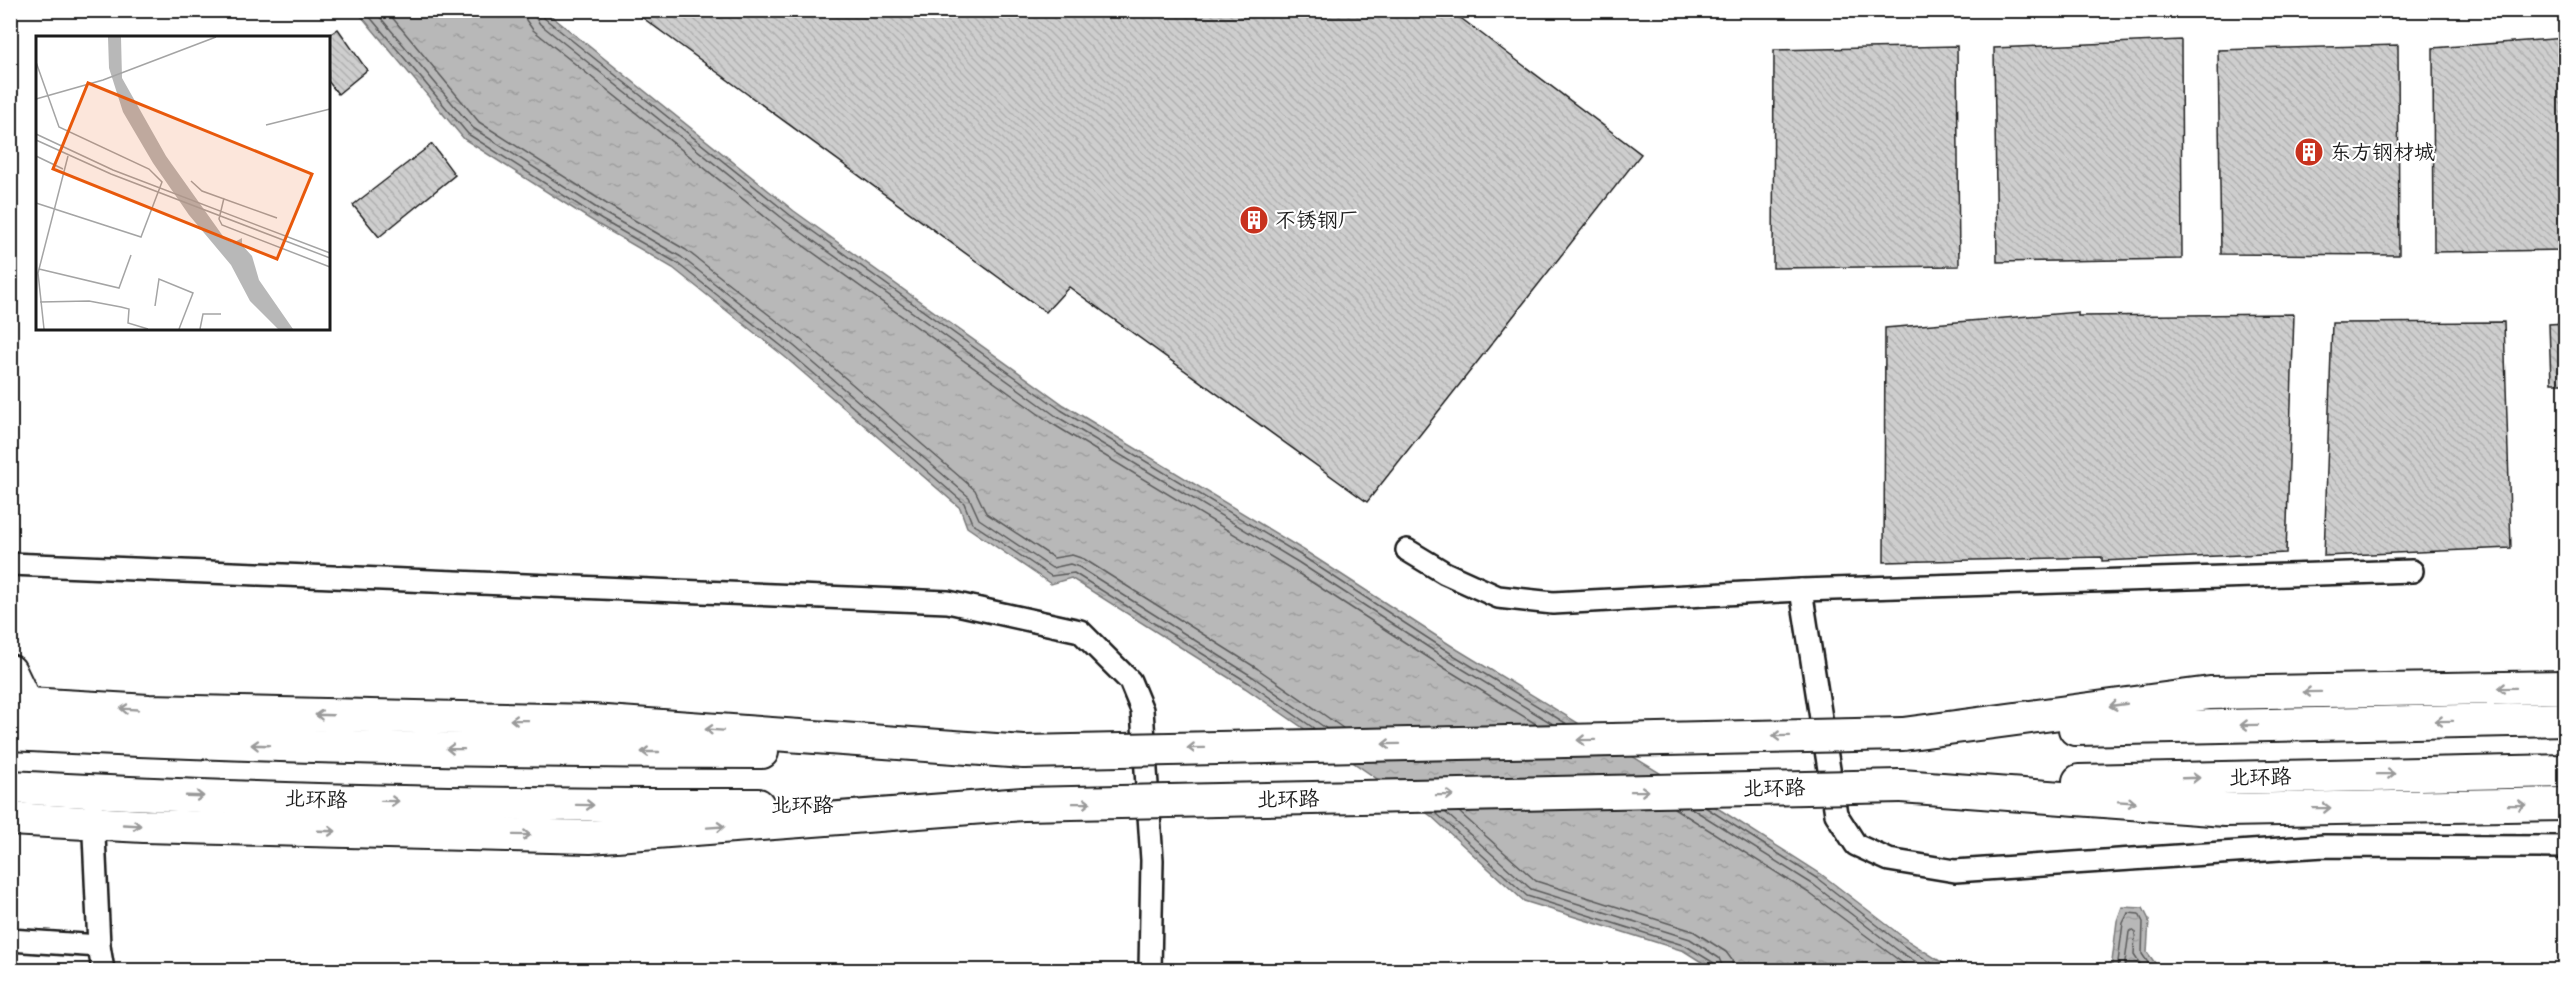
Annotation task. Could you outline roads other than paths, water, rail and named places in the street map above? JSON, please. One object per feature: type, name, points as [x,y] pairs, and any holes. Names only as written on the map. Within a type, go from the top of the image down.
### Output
[{"type":"highway","points":[[10,671],[17,703],[42,736]]},
{"type":"highway","points":[[1903,734],[2210,693],[2565,687]]},
{"type":"highway","points":[[17,703],[149,711],[592,721],[1024,752]]},
{"type":"highway","points":[[10,734],[148,742],[591,752],[1024,752],[2565,719]]},
{"type":"highway","name":"北环路","points":[[10,787],[96,792],[590,806],[1023,804],[2565,771]]},
{"type":"highway","points":[[1901,786],[2225,810],[2565,804]]},
{"type":"highway","points":[[10,819],[590,837],[1023,804]]},
{"type":"street","points":[[1407,550],[1445,573],[1498,597],[1554,603],[1801,590],[2412,571]]},
{"type":"street","points":[[10,564],[948,602],[1080,631],[1130,681],[1142,710],[1152,860],[1150,970]]},
{"type":"street","points":[[1801,590],[1836,814],[1856,845],[1889,860],[1955,870],[2324,846],[2565,847]]},
{"type":"street","points":[[96,792],[92,823],[99,946],[103,970]]},
{"type":"street","points":[[10,940],[99,946]]},
{"type":"water","points":[[357,11],[545,11],[794,211],[1064,405],[1305,551],[1458,650],[1722,811],[1821,874],[1908,941],[1954,970],[1714,970],[1684,951],[1524,901],[1431,816],[1245,688],[1071,578],[1051,584],[967,527],[960,508],[785,357],[673,268],[599,225],[464,139]]},
{"type":"water","points":[[2122,907],[2143,908],[2149,920],[2147,952],[2160,970],[2111,970],[2117,921]]},
{"type":"place","name":"东方钢材城","points":[[2309,152]]},
{"type":"place","name":"不锈钢厂","points":[[1254,220]]}]
